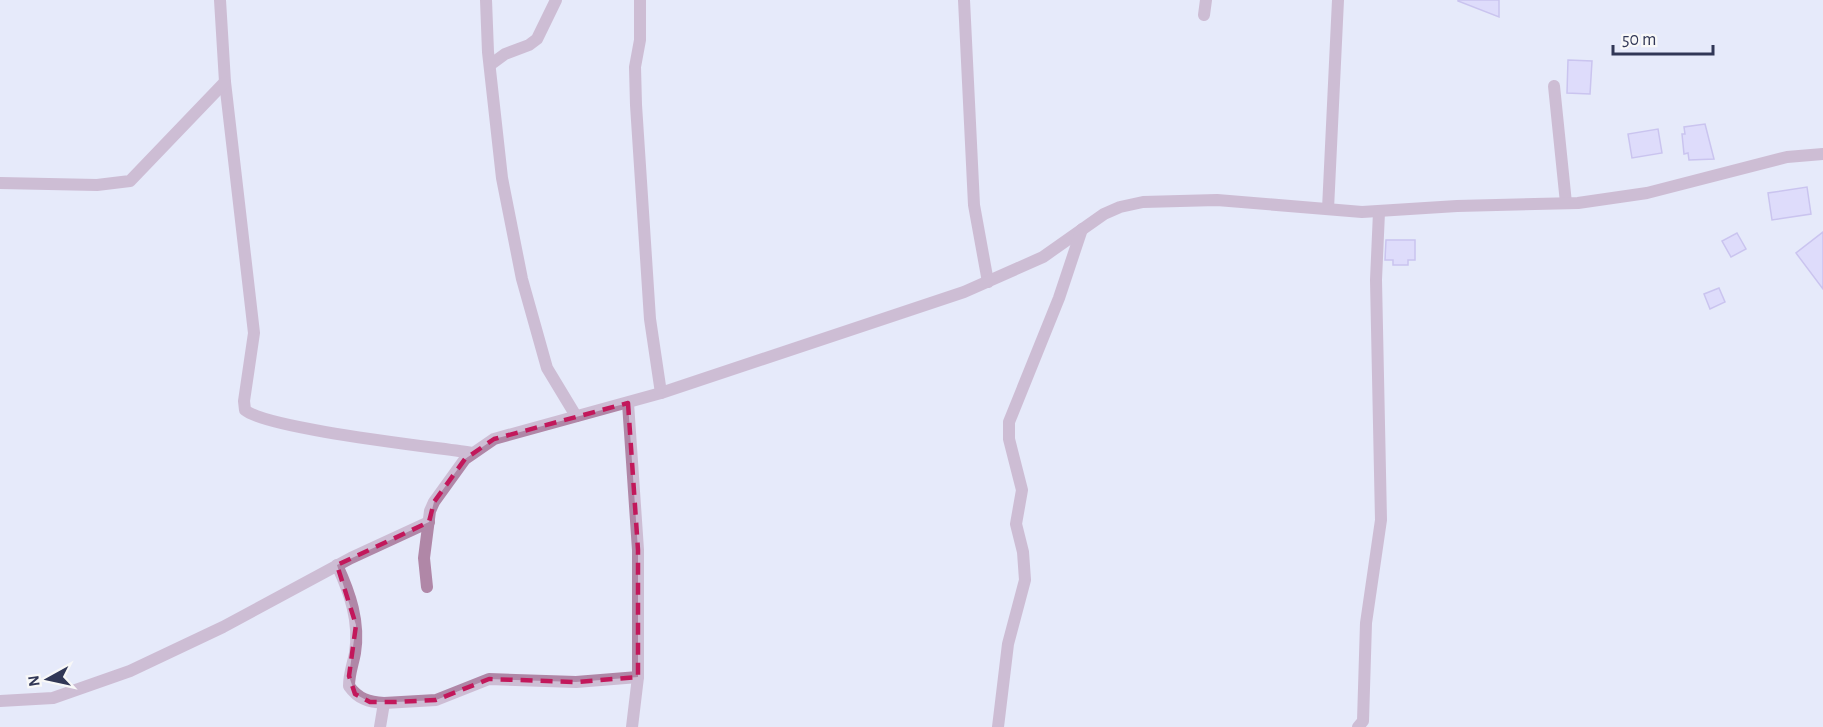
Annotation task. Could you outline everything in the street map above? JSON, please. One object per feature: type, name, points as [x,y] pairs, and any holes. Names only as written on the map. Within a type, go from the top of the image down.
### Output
[{"type":"street","points":[[220,0],[225,82],[254,333],[244,401],[245,410],[258,417],[311,428],[473,453]]},
{"type":"street","points":[[486,0],[489,65],[502,178],[522,279],[547,368],[576,416]]},
{"type":"street","points":[[489,65],[505,54],[529,45],[537,39],[556,0]]},
{"type":"street","points":[[640,0],[640,40],[635,67],[636,105],[650,319],[662,393]]},
{"type":"street","points":[[964,0],[974,205],[988,282]]},
{"type":"street","points":[[1204,15],[1206,0]]},
{"type":"street","points":[[1328,209],[1338,0]]},
{"type":"street","points":[[0,183],[97,185],[130,181],[225,82]]},
{"type":"street","points":[[1554,86],[1566,203]]},
{"type":"street","points":[[427,587],[424,558],[434,502],[465,459],[494,439],[662,393],[890,318],[988,282],[1043,256],[1082,229],[1120,207],[1143,202],[1217,200],[1276,207],[1379,212],[1457,206],[1566,203],[1647,193],[1778,159],[1823,154]]},
{"type":"street","points":[[1358,727],[1364,721],[1366,623],[1381,520],[1376,303],[1379,212]]},
{"type":"street","points":[[998,727],[1008,644],[1025,580],[1023,552],[1016,524],[1022,490],[1010,439],[1010,422],[1059,298],[1082,229]]},
{"type":"street","points":[[628,403],[638,550],[638,677],[632,727]]},
{"type":"street","points":[[0,700],[53,698],[130,671],[223,627],[337,565],[429,522]]},
{"type":"street","points":[[337,565],[353,605],[356,625],[356,652],[349,686],[355,694],[370,702],[436,700],[489,679],[576,682],[638,677]]},
{"type":"street","points":[[380,727],[384,703]]},
{"type":"highlighted area","points":[[628,403],[638,550],[638,677],[576,682],[489,679],[436,700],[370,702],[355,694],[349,676],[356,625],[337,565],[429,522],[434,502],[465,459],[494,439]]},
{"type":"building","points":[[1499,0],[1499,17],[1458,1]]},
{"type":"building","points":[[1568,60],[1592,61],[1590,94],[1567,93]]},
{"type":"building","points":[[1705,124],[1714,159],[1689,160],[1688,153],[1684,154],[1682,134],[1685,134],[1684,127]]},
{"type":"building","points":[[1658,129],[1662,153],[1632,158],[1628,134]]},
{"type":"building","points":[[1807,187],[1811,214],[1772,220],[1768,193]]},
{"type":"building","points":[[1823,232],[1823,289],[1796,253]]},
{"type":"building","points":[[1737,233],[1746,249],[1731,257],[1722,241]]},
{"type":"building","points":[[1386,240],[1415,240],[1415,260],[1408,260],[1408,265],[1393,265],[1393,260],[1385,260]]},
{"type":"building","points":[[1719,288],[1725,302],[1710,309],[1704,294]]}]
